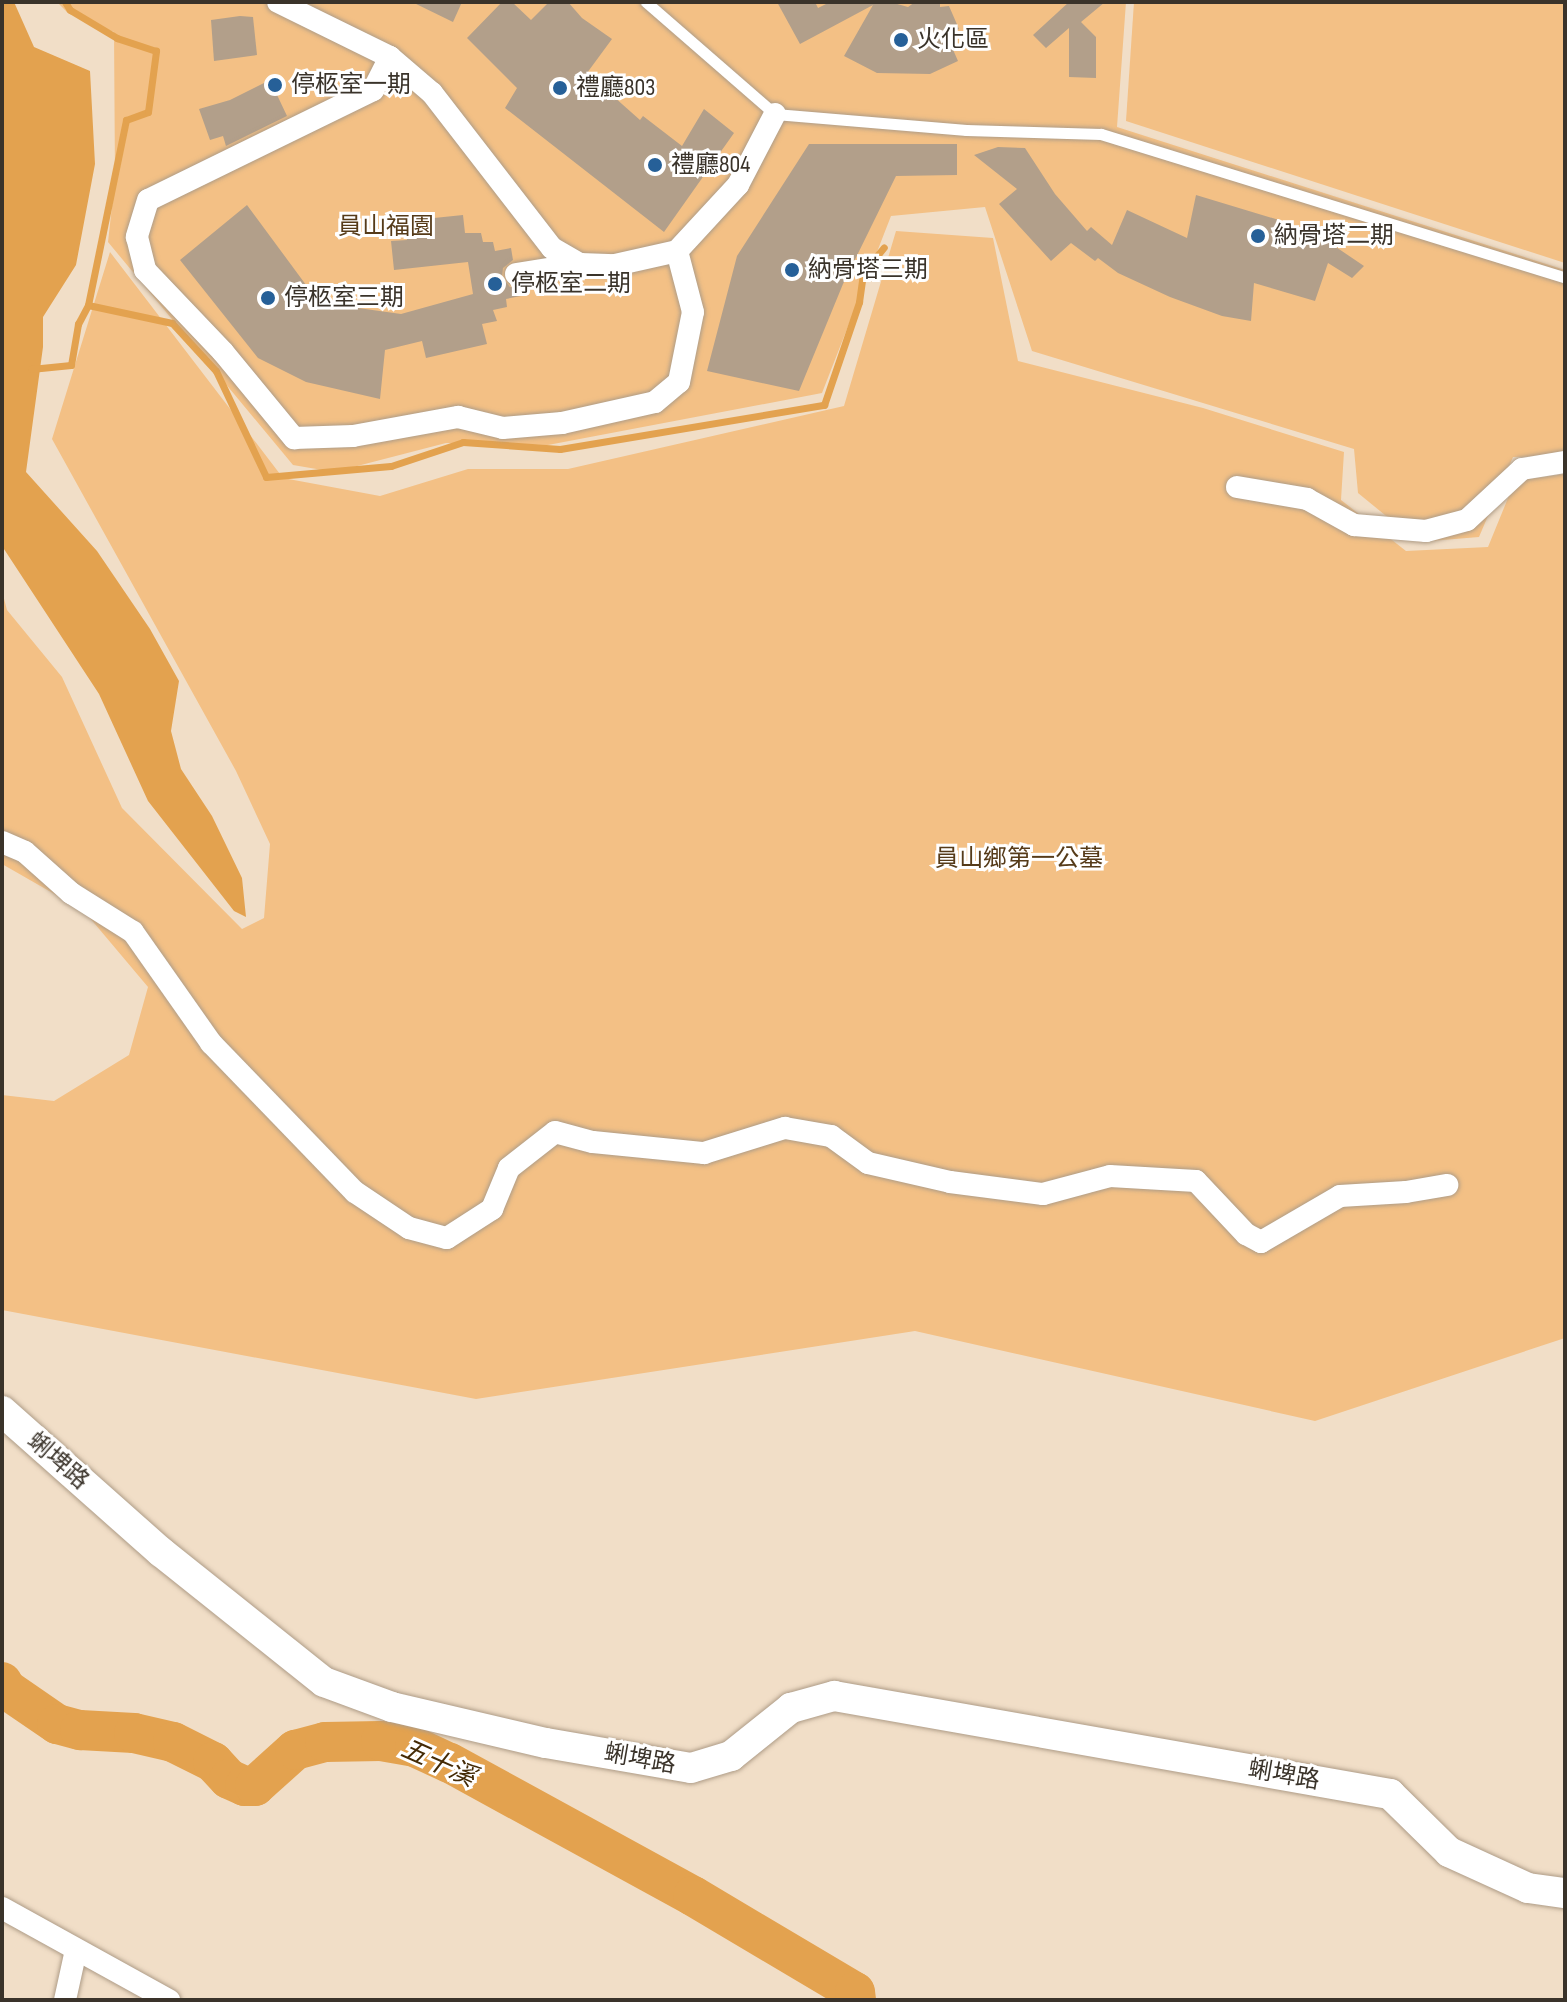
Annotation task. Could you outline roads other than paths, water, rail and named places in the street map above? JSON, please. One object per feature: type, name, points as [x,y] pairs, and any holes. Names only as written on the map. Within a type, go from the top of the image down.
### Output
[{"type":"street","points":[[278,2],[390,57],[432,93],[552,248],[580,264]]},
{"type":"street","points":[[390,57],[373,90],[148,200],[137,237],[145,270],[223,352],[294,438],[353,436],[458,417],[503,428],[562,423],[655,402],[679,382],[693,312],[677,251]]},
{"type":"street","points":[[516,274],[580,264],[615,265],[677,251],[738,185],[775,114]]},
{"type":"street","points":[[1237,487],[1307,499],[1354,525],[1426,531],[1467,520],[1522,469],[1565,462]]},
{"type":"street","points":[[2,842],[25,852],[71,893],[133,932],[211,1043],[355,1192],[409,1228],[447,1238],[492,1209],[509,1168],[555,1132],[593,1142],[704,1153],[785,1128],[831,1136],[868,1163],[950,1182],[1043,1194],[1110,1176],[1196,1181],[1246,1234],[1261,1242],[1340,1196],[1406,1192],[1447,1185]]},
{"type":"street","name":"蜊埤路","points":[[2,1411],[161,1552],[324,1682],[392,1707],[546,1743],[691,1768],[731,1756],[791,1708],[834,1696],[1390,1794],[1449,1852],[1528,1888],[1565,1893]]},
{"type":"street","points":[[2,1908],[169,2000]]},
{"type":"street","points":[[65,2000],[76,1950]]},
{"type":"lane","points":[[646,2],[775,114],[966,130],[1101,134],[1565,278]]},
{"type":"waterway","points":[[31,369],[71,365],[78,324],[88,305],[126,120],[148,112],[156,51],[117,38],[70,10],[65,2]]},
{"type":"waterway","points":[[88,305],[172,323],[216,371],[266,477],[391,466],[463,442],[560,449],[824,405],[859,302],[863,273],[884,247]]},
{"type":"waterway","name":"五十溪","points":[[2,1682],[6,1689],[57,1724],[80,1730],[134,1733],[173,1742],[213,1762],[229,1779],[245,1786],[255,1786],[295,1750],[325,1742],[381,1741],[415,1747],[450,1763],[693,1896],[855,1992],[856,2000]]},
{"type":"place","name":"火化區","points":[[901,40]]},
{"type":"place","name":"停柩室一期","points":[[275,85]]},
{"type":"place","name":"禮廳803","points":[[560,88]]},
{"type":"place","name":"禮廳804","points":[[655,165]]},
{"type":"place","name":"納骨塔二期","points":[[1258,236]]},
{"type":"place","name":"納骨塔三期","points":[[792,270]]},
{"type":"place","name":"停柩室二期","points":[[495,284]]},
{"type":"place","name":"停柩室三期","points":[[268,298]]},
{"type":"park label","name":"員山福園","points":[[386,227]]},
{"type":"park label","name":"員山鄉第一公墓","points":[[1019,859]]}]
